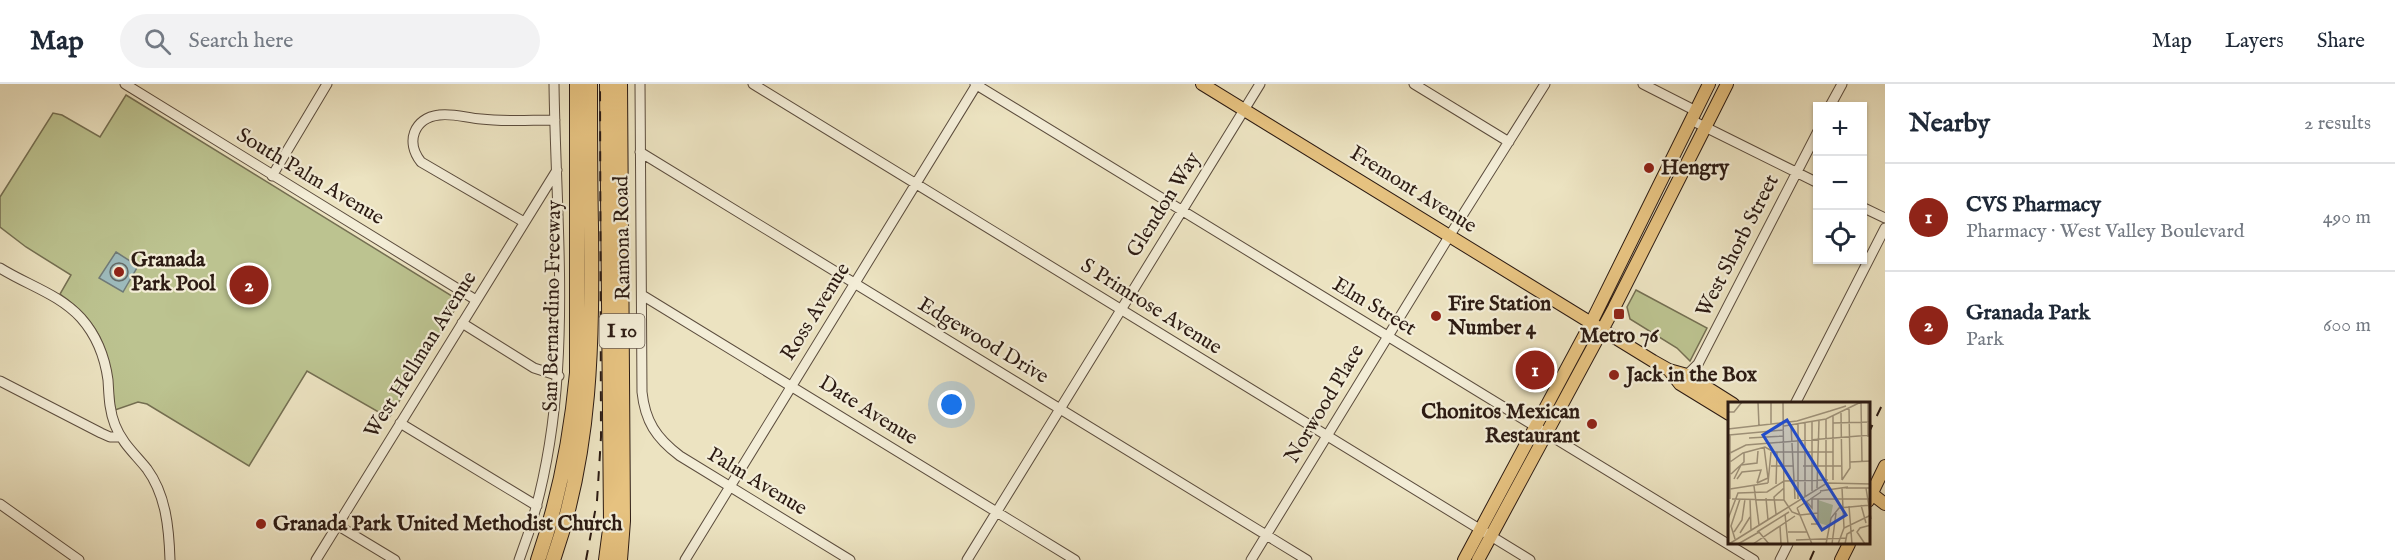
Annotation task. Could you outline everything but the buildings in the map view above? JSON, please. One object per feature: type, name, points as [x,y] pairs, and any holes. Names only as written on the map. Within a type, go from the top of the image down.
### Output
[{"type":"highway","points":[[571,84],[577,191]]},
{"type":"highway","name":"San Bernardino Freeway","points":[[538,560],[563,474],[573,416],[577,373],[577,84]]},
{"type":"highway","points":[[553,560],[568,517],[582,446],[591,364],[590,84]]},
{"type":"highway","points":[[606,560],[611,522],[607,84]]},
{"type":"highway","name":"I 10","points":[[620,560],[623,521],[620,102],[622,84]]},
{"type":"highway","points":[[563,474],[568,517]]},
{"type":"main road","name":"Fremont Avenue","points":[[1202,84],[1669,370]]},
{"type":"main road","points":[[1464,560],[1591,322],[1709,84]]},
{"type":"main road","points":[[1478,560],[1603,330],[1727,84]]},
{"type":"main road","points":[[1669,370],[1687,375],[1730,402]]},
{"type":"main road","points":[[1669,370],[1680,384],[1728,413]]},
{"type":"main road","points":[[1870,496],[1885,466]]},
{"type":"main road","points":[[1870,496],[1885,498]]},
{"type":"main road","points":[[1870,496],[1885,504]]},
{"type":"main road","points":[[1841,560],[1848,545]]},
{"type":"street","points":[[272,176],[327,84]]},
{"type":"street","points":[[519,560],[537,506],[550,448],[559,376],[560,222],[554,84]]},
{"type":"street","name":"Ramona Road","points":[[640,84],[642,392],[644,409],[651,426]]},
{"type":"street","name":"S Primrose Avenue","points":[[753,84],[1530,560]]},
{"type":"street","name":"Ross Avenue","points":[[685,560],[976,84]]},
{"type":"street","name":"Elm Street","points":[[976,84],[1728,544]]},
{"type":"street","name":"Glendon Way","points":[[967,560],[1260,84]]},
{"type":"street","points":[[1414,84],[1509,142]]},
{"type":"street","name":"Norwood Place","points":[[1251,560],[1545,84]]},
{"type":"street","points":[[1643,84],[1693,116],[1705,127],[1813,180]]},
{"type":"street","points":[[1832,102],[1842,84]]},
{"type":"street","name":"South Palm Avenue","points":[[125,85],[476,300]]},
{"type":"street","points":[[524,222],[421,162],[415,155],[412,137],[415,129],[422,122],[439,115],[481,119],[555,120]]},
{"type":"street","name":"West Shorb Street","points":[[1687,375],[1698,364],[1813,140]]},
{"type":"street","name":"Edgewood Drive","points":[[640,152],[1306,560]]},
{"type":"street","name":"West Hellman Avenue","points":[[316,560],[557,170]]},
{"type":"street","points":[[1867,209],[1885,218]]},
{"type":"street","points":[[1796,402],[1885,228]]},
{"type":"street","points":[[0,268],[58,298],[91,332],[104,360],[111,412],[120,436],[151,475],[162,496],[170,560]]},
{"type":"street","name":"Date Avenue","points":[[642,295],[1075,560]]},
{"type":"street","points":[[462,323],[534,368],[559,376]]},
{"type":"street","points":[[0,381],[101,433],[110,437],[120,436]]},
{"type":"street","points":[[400,423],[537,506]]},
{"type":"street","name":"Palm Avenue","points":[[651,426],[669,448],[850,560]]},
{"type":"street","points":[[0,504],[79,560]]},
{"type":"street","points":[[337,525],[395,560]]},
{"type":"street","name":"Elm Street","points":[[1729,545],[1754,560]]},
{"type":"street","points":[[1780,560],[1787,545]]},
{"type":"green space","points":[[126,95],[460,301],[389,418],[307,371],[249,466],[147,404],[138,402],[115,410],[103,344],[88,318],[60,294],[71,275],[26,247],[0,227],[0,197],[53,113],[62,115],[100,137]]},
{"type":"green space","points":[[1636,290],[1707,328],[1690,361],[1677,348],[1630,319],[1627,307]]},
{"type":"water","name":"Granada Park Pool","points":[[116,252],[138,266],[123,292],[99,278]]},
{"type":"railway","points":[[586,560],[597,501],[601,437],[600,84]]},
{"type":"railway","points":[[1870,430],[1885,399]]},
{"type":"railway","points":[[1810,560],[1817,545]]},
{"type":"place","name":"Hengry","points":[[1649,168]]},
{"type":"place","name":"Granada Park Pool","points":[[119,272]]},
{"type":"place","name":"Granada Park","points":[[249,285]]},
{"type":"place","name":"Metro 76","points":[[1619,314]]},
{"type":"place","name":"Fire Station Number 4","points":[[1436,316]]},
{"type":"place","name":"CVS Pharmacy","points":[[1535,370]]},
{"type":"place","name":"Jack in the Box","points":[[1614,375]]},
{"type":"place","name":"Chonitos Mexican Restaurant","points":[[1592,424]]},
{"type":"place","name":"Granada Park United Methodist Church","points":[[261,524]]}]
